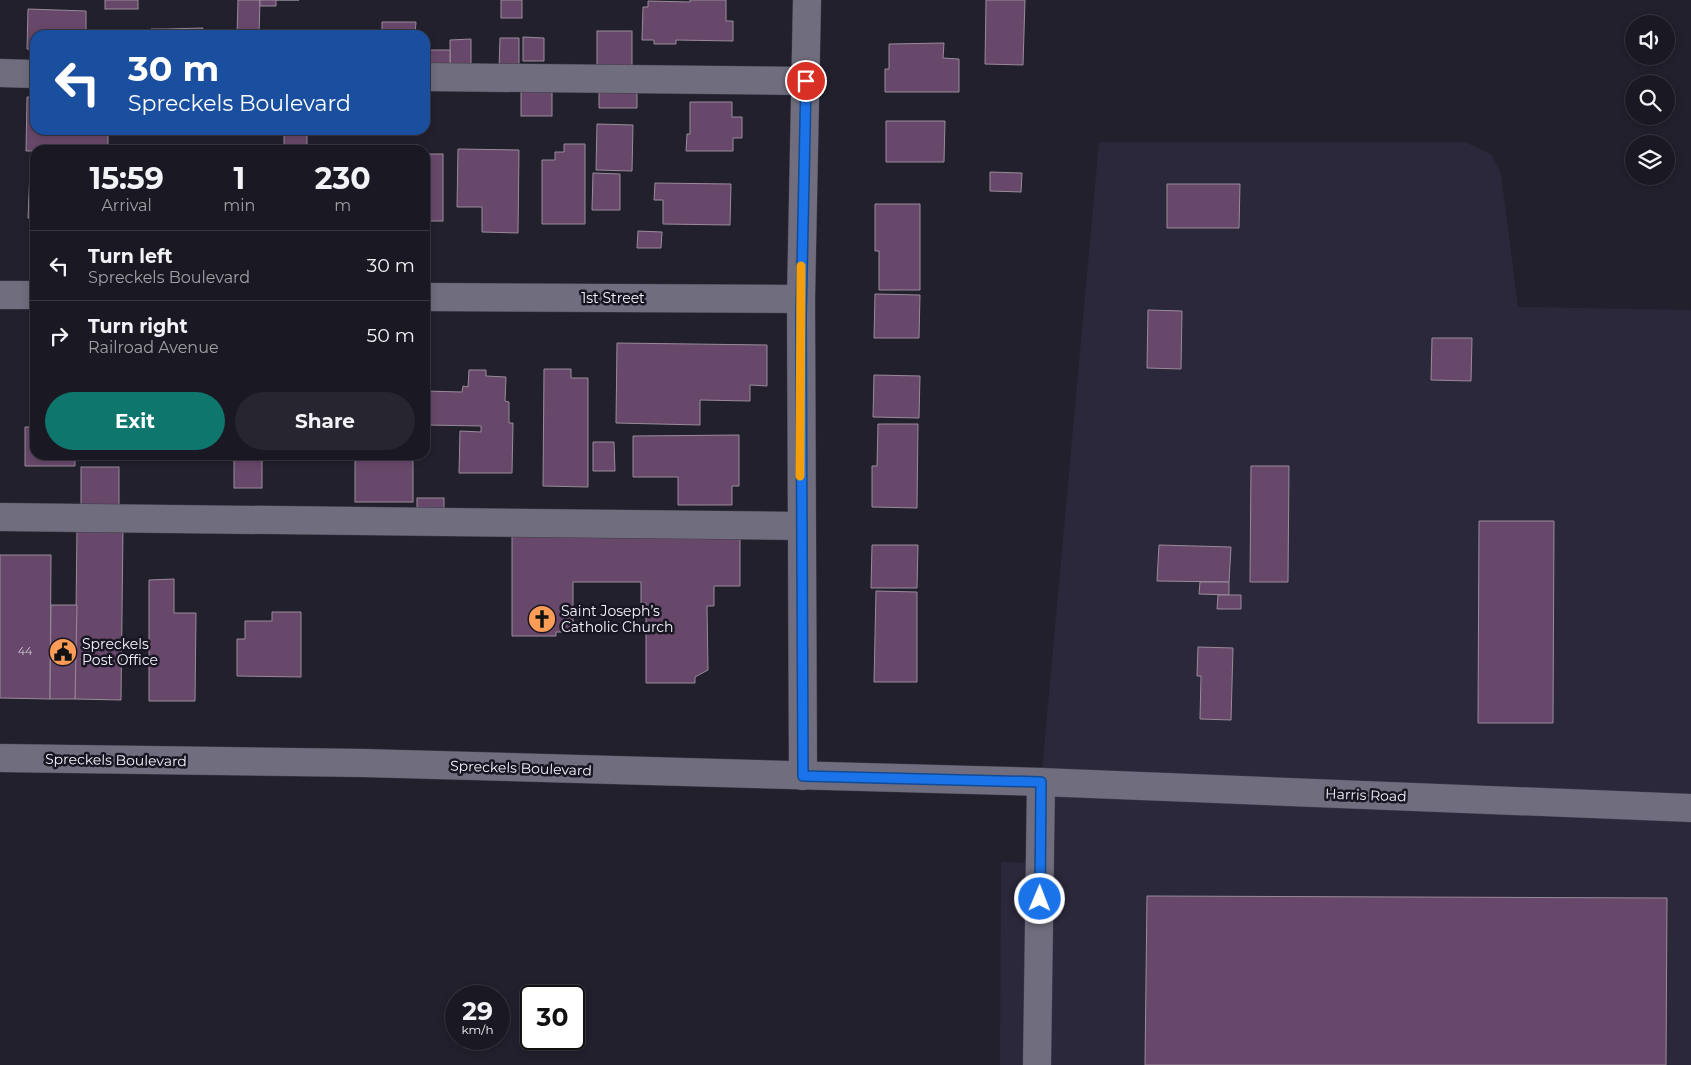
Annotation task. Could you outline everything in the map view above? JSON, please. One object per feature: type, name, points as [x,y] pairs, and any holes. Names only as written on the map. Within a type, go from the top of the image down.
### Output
[{"type":"street","points":[[803,776],[800,526],[801,299],[807,0]]},
{"type":"street","points":[[0,73],[30,74]]},
{"type":"street","points":[[430,77],[806,81]]},
{"type":"street","points":[[0,295],[30,295]]},
{"type":"street","name":"1st Street","points":[[430,297],[801,299]]},
{"type":"street","points":[[0,517],[800,526]]},
{"type":"street","name":"Spreckels Boulevard","points":[[0,758],[363,763],[1041,782]]},
{"type":"street","points":[[1037,1065],[1041,782]]},
{"type":"street","name":"Harris Road","points":[[1041,782],[1691,808]]},
{"type":"shaded area","points":[[1099,142],[1465,142],[1491,154],[1501,174],[1518,307],[1691,310],[1691,1065],[1000,1065],[1001,862],[1041,863],[1041,782]]},
{"type":"building","points":[[105,0],[138,0],[138,9],[105,9]]},
{"type":"building","points":[[238,0],[260,0],[259,30],[237,30]]},
{"type":"building","points":[[260,0],[276,0],[276,6],[260,6]]},
{"type":"building","points":[[501,0],[522,0],[522,18],[501,18]]},
{"type":"building","points":[[690,0],[726,0],[726,21],[733,21],[733,41],[676,40],[676,44],[654,44],[654,40],[642,40],[643,7],[648,7],[648,1],[690,2]]},
{"type":"building","points":[[986,0],[1025,0],[1023,65],[985,64]]},
{"type":"building","points":[[28,9],[86,11],[86,30],[30,30],[30,49],[27,49]]},
{"type":"building","points":[[382,22],[416,22],[415,30],[382,30]]},
{"type":"building","points":[[203,28],[203,30],[165,30]]},
{"type":"building","points":[[597,31],[632,31],[632,69],[597,69]]},
{"type":"building","points":[[523,37],[544,38],[544,61],[523,61]]},
{"type":"building","points":[[500,38],[519,38],[519,69],[499,68]]},
{"type":"building","points":[[471,39],[471,69],[450,69],[450,40]]},
{"type":"building","points":[[944,43],[943,58],[959,59],[959,92],[885,92],[885,69],[889,69],[889,44]]},
{"type":"building","points":[[430,50],[450,50],[450,69],[430,68]]},
{"type":"building","points":[[521,87],[552,87],[552,116],[521,116]]},
{"type":"building","points":[[599,87],[637,88],[637,108],[599,108]]},
{"type":"building","points":[[27,97],[30,97],[30,135],[108,135],[108,145],[30,145],[30,151],[26,151]]},
{"type":"building","points":[[690,102],[732,102],[732,117],[742,117],[742,138],[733,138],[733,151],[686,151],[687,134],[690,134]]},
{"type":"building","points":[[886,121],[945,121],[944,162],[886,162]]},
{"type":"building","points":[[597,124],[633,125],[632,171],[596,170]]},
{"type":"building","points":[[284,135],[307,135],[307,145],[284,145]]},
{"type":"building","points":[[564,144],[585,144],[585,224],[542,224],[542,160],[555,160],[555,152],[564,152]]},
{"type":"building","points":[[458,149],[519,150],[518,233],[482,232],[482,207],[457,207]]},
{"type":"building","points":[[430,154],[443,154],[443,221],[430,221]]},
{"type":"building","points":[[30,170],[30,218],[28,218]]},
{"type":"building","points":[[990,172],[1022,173],[1021,192],[990,191]]},
{"type":"building","points":[[593,173],[620,174],[620,210],[592,210]]},
{"type":"building","points":[[655,183],[731,184],[730,225],[663,224],[663,200],[654,200]]},
{"type":"building","points":[[1167,184],[1240,184],[1239,228],[1167,228]]},
{"type":"building","points":[[875,204],[920,204],[920,290],[879,290],[879,251],[875,251]]},
{"type":"building","points":[[638,231],[662,232],[661,248],[637,248]]},
{"type":"building","points":[[875,294],[920,295],[919,338],[874,338]]},
{"type":"building","points":[[1148,310],[1182,311],[1181,369],[1147,368]]},
{"type":"building","points":[[1432,338],[1472,338],[1471,381],[1431,380]]},
{"type":"building","points":[[617,343],[767,345],[767,386],[750,385],[750,401],[700,400],[700,425],[616,423]]},
{"type":"building","points":[[544,369],[571,369],[571,378],[588,378],[588,487],[543,486]]},
{"type":"building","points":[[469,370],[486,370],[486,376],[506,377],[505,401],[509,402],[509,423],[513,423],[512,473],[459,473],[460,431],[481,432],[481,426],[430,425],[430,391],[462,392],[463,386],[468,387]]},
{"type":"building","points":[[874,375],[920,376],[919,418],[873,417]]},
{"type":"building","points":[[878,424],[918,424],[917,508],[872,507],[872,466],[877,466]]},
{"type":"building","points":[[25,427],[30,427],[30,460],[75,460],[75,466],[25,466]]},
{"type":"building","points":[[739,435],[739,486],[732,486],[732,505],[678,505],[678,477],[633,477],[633,436]]},
{"type":"building","points":[[593,442],[614,442],[615,471],[593,471]]},
{"type":"building","points":[[234,460],[262,460],[262,488],[234,488]]},
{"type":"building","points":[[355,460],[413,460],[413,502],[355,502]]},
{"type":"building","points":[[1251,466],[1289,466],[1288,582],[1250,582]]},
{"type":"building","points":[[81,467],[119,467],[119,505],[81,505]]},
{"type":"building","points":[[417,498],[444,498],[444,514],[417,514]]},
{"type":"building","points":[[1479,521],[1554,521],[1553,723],[1478,723]]},
{"type":"building","points":[[77,527],[123,527],[121,700],[75,699]]},
{"type":"building","name":"Saint Joseph’s Catholic Church","points":[[740,533],[740,586],[714,586],[714,606],[707,606],[708,670],[695,677],[695,683],[646,683],[646,603],[641,603],[641,582],[573,582],[573,632],[556,632],[556,636],[512,636],[512,534]]},
{"type":"building","points":[[872,545],[918,545],[917,588],[871,588]]},
{"type":"building","points":[[1159,545],[1231,547],[1229,582],[1157,581]]},
{"type":"building","points":[[0,555],[51,555],[50,699],[0,698]]},
{"type":"building","points":[[174,579],[174,613],[196,613],[195,701],[149,701],[149,580]]},
{"type":"building","points":[[1200,582],[1229,582],[1229,595],[1199,594]]},
{"type":"building","points":[[876,591],[917,592],[917,682],[874,682]]},
{"type":"building","points":[[1218,595],[1241,595],[1241,609],[1217,609]]},
{"type":"building","name":"Spreckels Post Office","points":[[51,605],[77,605],[75,699],[50,699]]},
{"type":"building","points":[[272,612],[301,612],[301,677],[237,676],[237,639],[245,639],[245,621],[272,621]]},
{"type":"building","points":[[1198,647],[1233,648],[1231,720],[1200,719],[1201,676],[1197,676]]},
{"type":"building","points":[[1147,896],[1667,898],[1666,1065],[1145,1065]]},
{"type":"slow traffic","points":[[800,476],[801,266]]},
{"type":"place","name":"Saint Joseph’s Catholic Church","points":[[542,619]]},
{"type":"place","name":"Spreckels Post Office","points":[[63,652]]},
{"type":"route","points":[[806,81],[801,318],[800,526],[803,776],[1041,782],[1040,899]]}]
